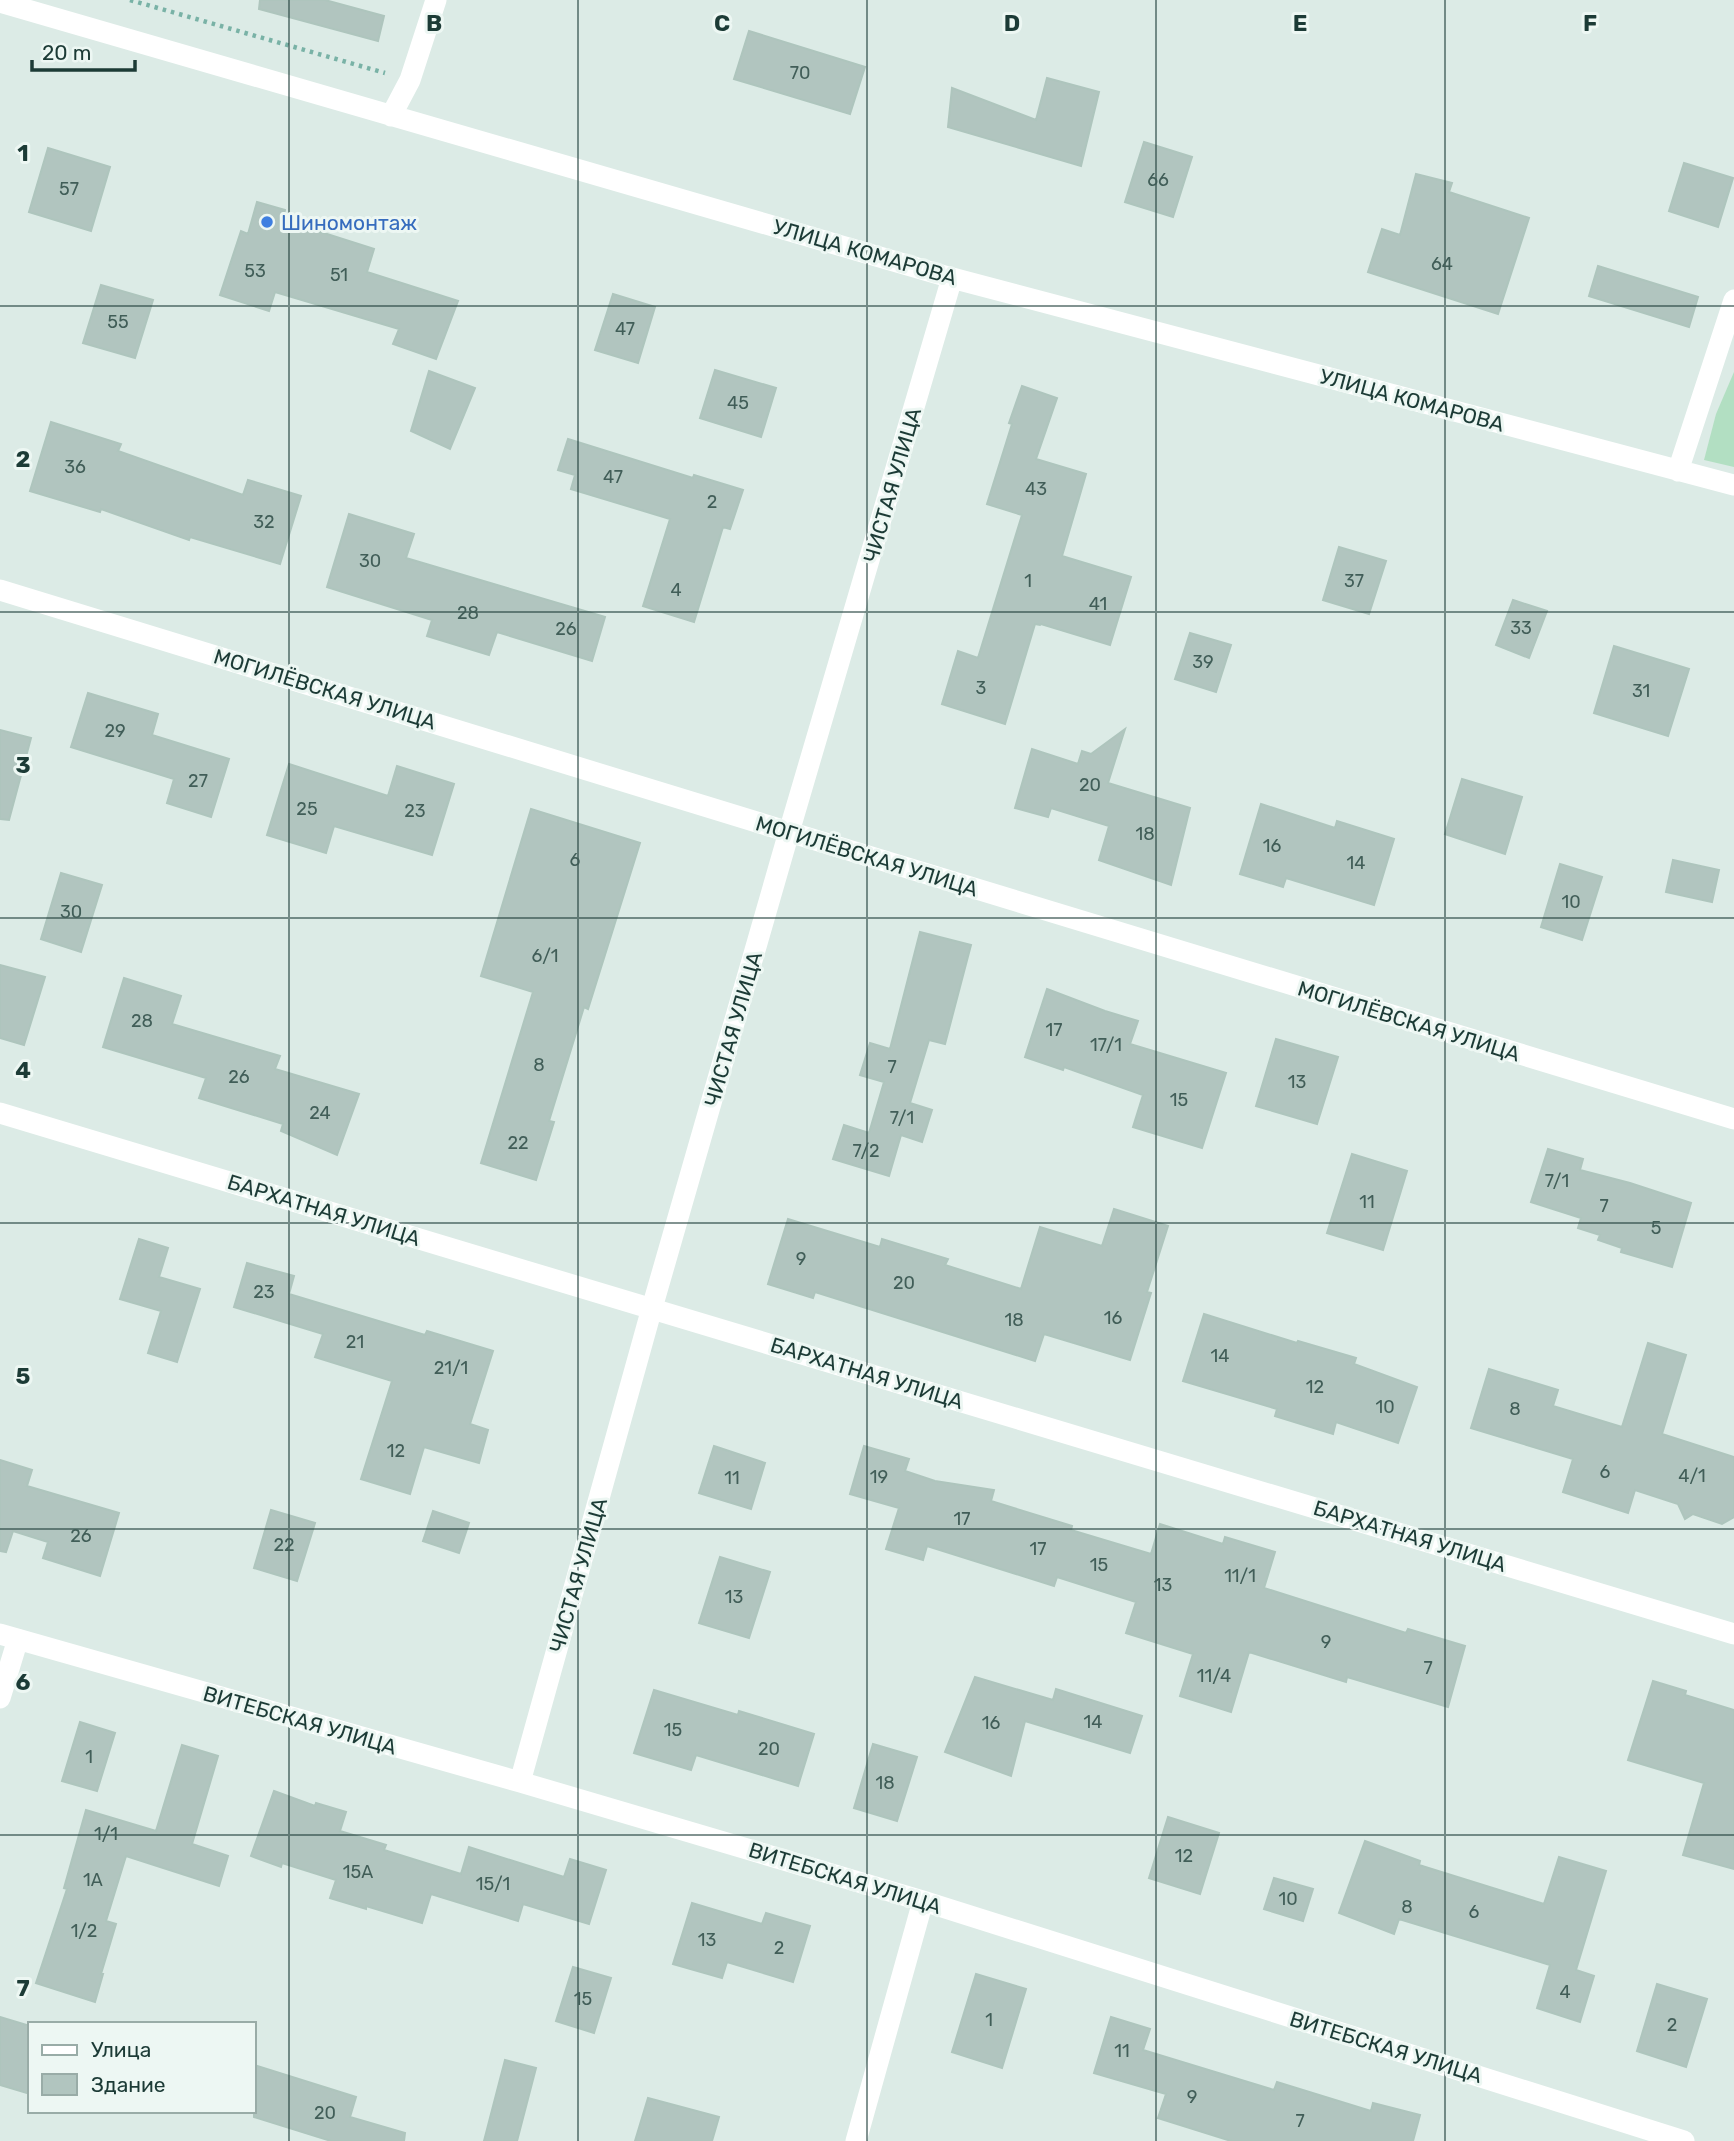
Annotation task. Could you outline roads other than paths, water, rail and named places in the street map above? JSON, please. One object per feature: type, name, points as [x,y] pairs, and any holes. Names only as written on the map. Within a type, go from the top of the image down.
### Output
[{"type":"street","points":[[391,116],[410,80],[436,0]]},
{"type":"street","name":"УЛИЦА КОМАРОВА","points":[[0,2],[953,278],[1734,485]]},
{"type":"street","name":"ЧИСТАЯ УЛИЦА","points":[[520,1782],[652,1308],[789,832],[953,278]]},
{"type":"street","points":[[1678,471],[1734,300]]},
{"type":"street","name":"МОГИЛЁВСКАЯ УЛИЦА","points":[[0,590],[1734,1119]]},
{"type":"street","name":"БАРХАТНАЯ УЛИЦА","points":[[0,1113],[1734,1634]]},
{"type":"street","points":[[0,1698],[9,1636]]},
{"type":"street","name":"ВИТЕБСКАЯ УЛИЦА","points":[[9,1636],[520,1782],[923,1902],[1684,2141]]},
{"type":"street","points":[[856,2141],[923,1902]]},
{"type":"place","name":"Шиномонтаж","points":[[267,222]]}]
